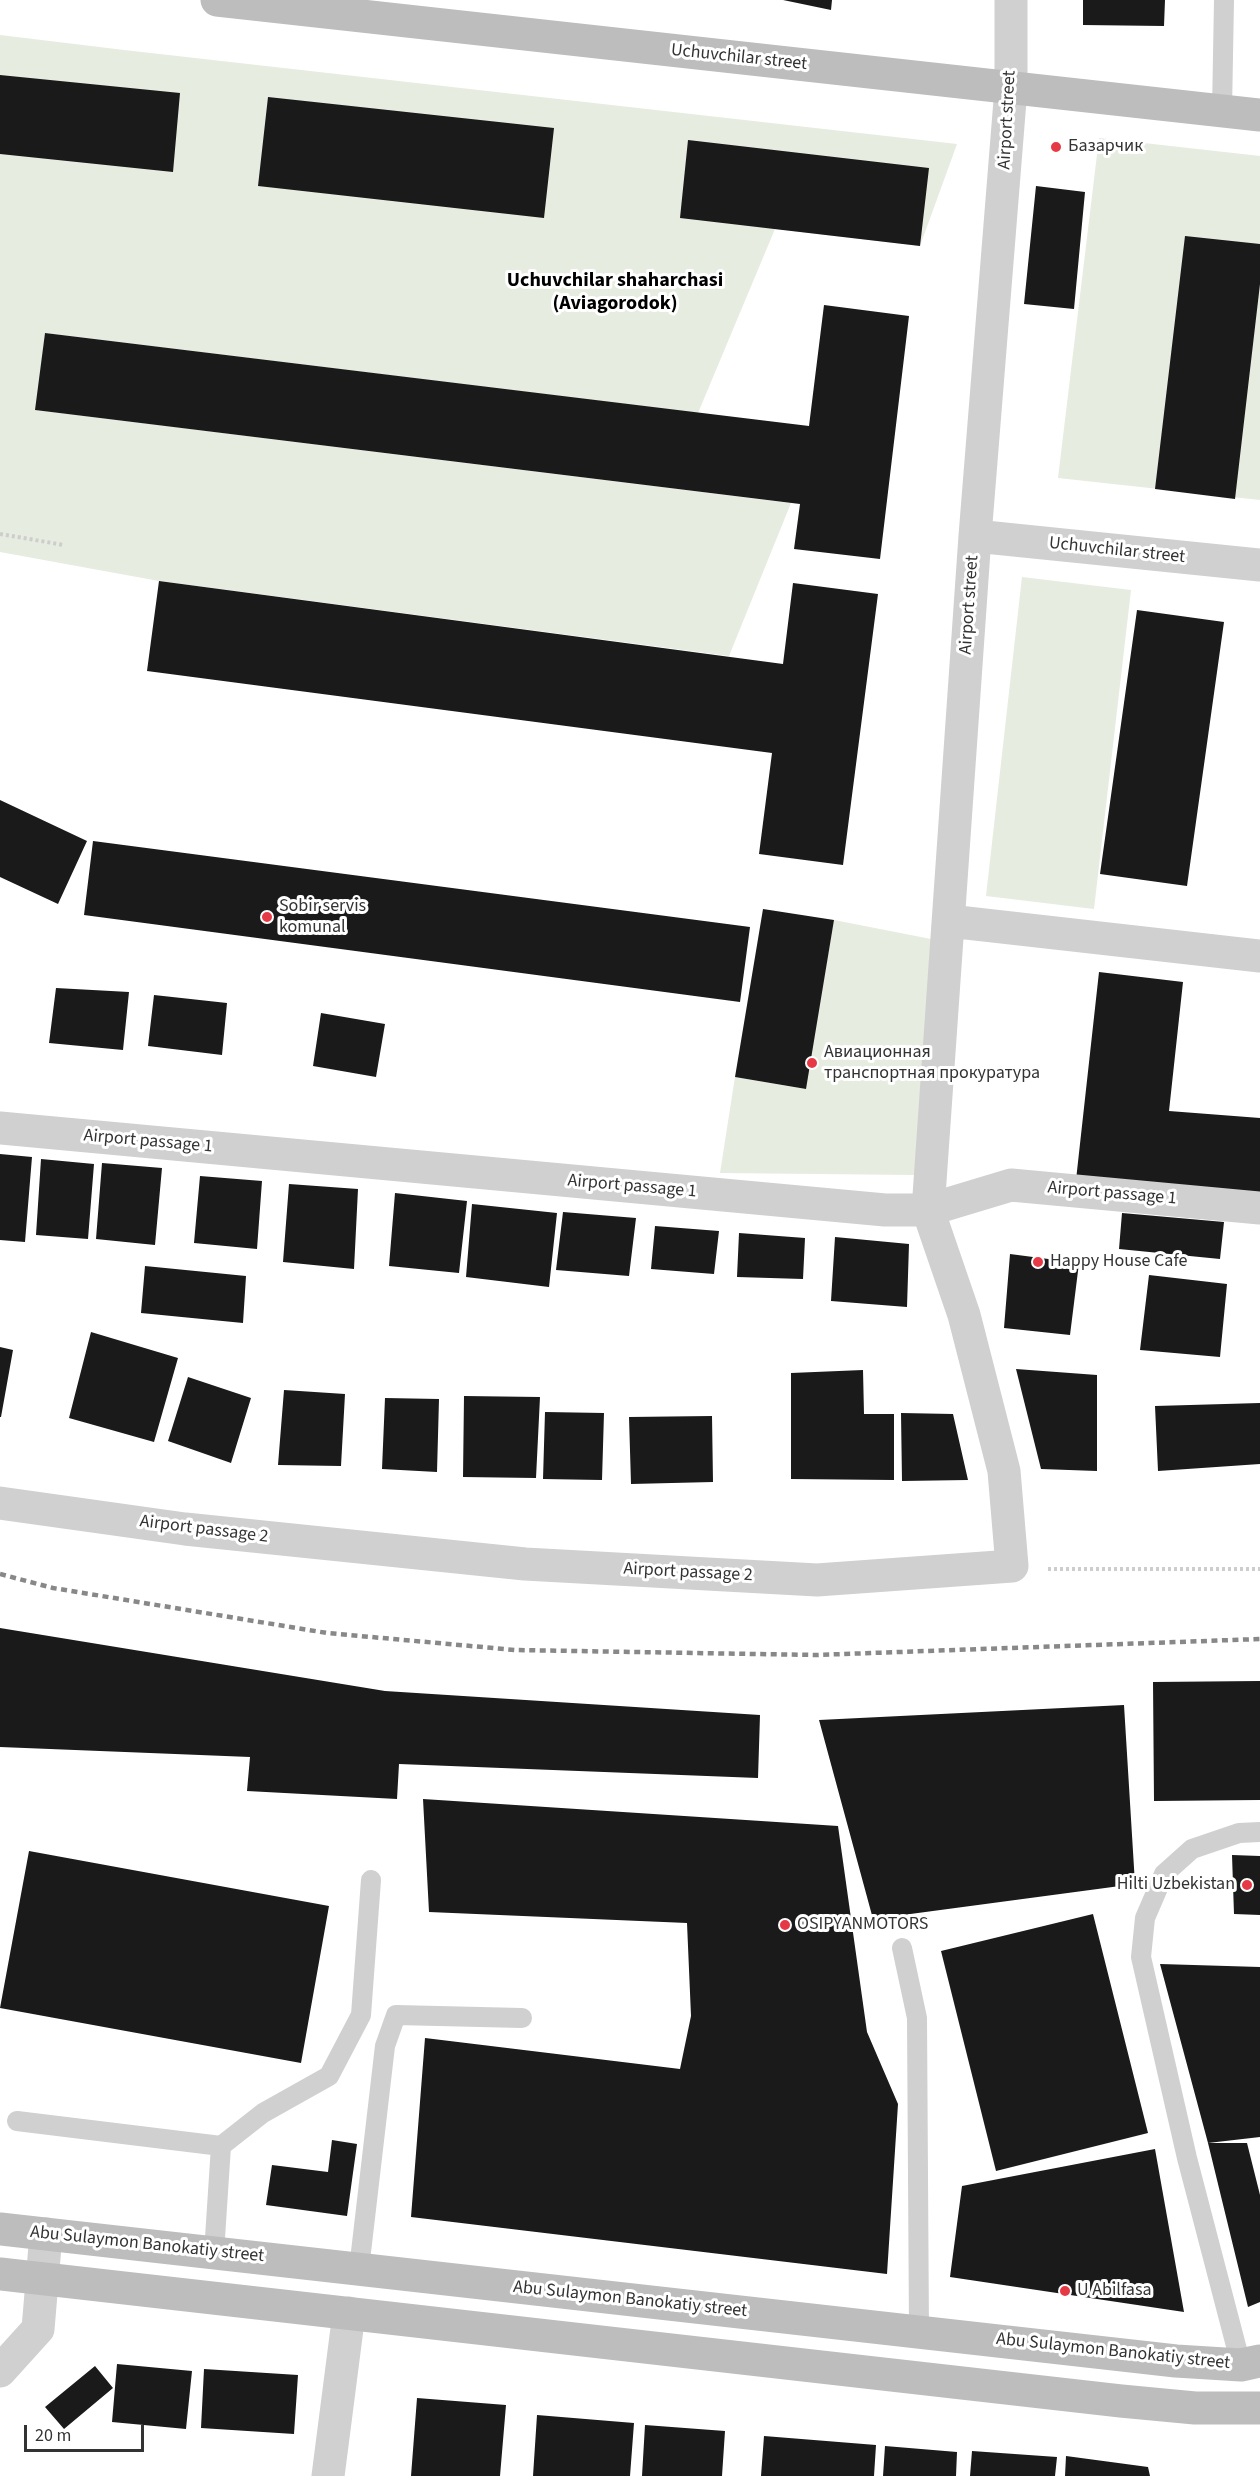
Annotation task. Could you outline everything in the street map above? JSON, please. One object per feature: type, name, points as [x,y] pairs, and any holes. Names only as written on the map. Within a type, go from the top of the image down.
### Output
[{"type":"main road","name":"Uchuvchilar street","points":[[217,0],[362,8],[1011,88],[1260,116]]},
{"type":"main road","name":"Abu Sulaymon Banokatiy street","points":[[0,2229],[1176,2361],[1250,2363]]},
{"type":"main road","points":[[0,2274],[1121,2401],[1195,2408],[1260,2408]]},
{"type":"street","name":"Аirport street","points":[[928,1210],[975,536],[1011,88],[1011,0]]},
{"type":"street","name":"Uchuvchilar street","points":[[975,536],[1260,565]]},
{"type":"street","points":[[949,921],[1260,956]]},
{"type":"street","name":"Аirport passage 1","points":[[0,1128],[885,1210],[928,1210],[1011,1185],[1260,1208]]},
{"type":"street","points":[[928,1210],[964,1315],[1004,1471],[1012,1566]]},
{"type":"street","name":"Аirport passage 2","points":[[0,1503],[185,1529],[560,1566],[817,1580],[1012,1566]]},
{"type":"street","points":[[0,2371],[38,2329],[46,2234]]},
{"type":"street","points":[[328,2476],[349,2313]]},
{"type":"lane","points":[[1222,111],[1224,0]]},
{"type":"lane","points":[[1250,2363],[1187,2158],[1141,1957],[1145,1918],[1164,1874],[1192,1848],[1239,1833],[1260,1832]]},
{"type":"lane","points":[[17,2121],[221,2146],[263,2114],[329,2076],[361,2015],[371,1880]]},
{"type":"lane","points":[[902,1948],[917,2018],[919,2332]]},
{"type":"lane","points":[[358,2269],[385,2046],[396,2016],[522,2018]]},
{"type":"lane","points":[[214,2253],[221,2146]]},
{"type":"path","points":[[0,534],[64,544]]},
{"type":"path","points":[[1012,1566],[1055,1569],[1260,1569]]},
{"type":"shaded area","points":[[0,35],[957,144],[920,246],[775,229],[698,413],[45,333],[36,410],[791,503],[729,656],[159,581],[0,552]]},
{"type":"shaded area","points":[[1099,138],[1260,156],[1260,500],[1058,478]]},
{"type":"shaded area","points":[[1022,577],[1131,590],[1094,909],[986,896]]},
{"type":"shaded area","points":[[834,920],[931,939],[915,1175],[720,1173],[735,1077],[805,1089]]},
{"type":"building","points":[[783,0],[832,0],[831,10]]},
{"type":"building","points":[[1083,0],[1165,0],[1164,26],[1083,25]]},
{"type":"building","points":[[0,75],[180,93],[173,172],[0,154]]},
{"type":"building","points":[[268,97],[554,128],[544,218],[258,186]]},
{"type":"building","points":[[688,140],[929,168],[920,246],[680,218]]},
{"type":"building","points":[[1036,186],[1085,192],[1074,309],[1024,304]]},
{"type":"building","points":[[1185,236],[1260,244],[1260,284],[1235,499],[1155,489]]},
{"type":"building","points":[[824,305],[909,316],[880,559],[794,549],[800,504],[35,410],[45,333],[809,426]]},
{"type":"building","points":[[159,581],[783,664],[793,583],[878,594],[843,865],[759,854],[772,753],[147,671]]},
{"type":"building","points":[[1137,610],[1224,622],[1187,886],[1100,874]]},
{"type":"building","points":[[0,800],[87,841],[58,904],[0,877]]},
{"type":"building","points":[[93,841],[750,927],[740,1002],[84,915]]},
{"type":"building","points":[[763,909],[834,920],[806,1089],[735,1077]]},
{"type":"building","points":[[1099,972],[1183,982],[1169,1111],[1260,1118],[1260,1199],[1076,1180]]},
{"type":"building","points":[[56,988],[129,992],[123,1050],[49,1043]]},
{"type":"building","points":[[154,995],[227,1003],[222,1055],[148,1046]]},
{"type":"building","points":[[321,1013],[385,1024],[376,1077],[313,1066]]},
{"type":"building","points":[[0,1154],[32,1157],[25,1242],[0,1240]]},
{"type":"building","points":[[41,1159],[94,1164],[88,1239],[36,1235]]},
{"type":"building","points":[[102,1163],[162,1168],[155,1245],[96,1239]]},
{"type":"building","points":[[200,1176],[262,1181],[257,1249],[194,1243]]},
{"type":"building","points":[[289,1184],[358,1189],[354,1269],[283,1262]]},
{"type":"building","points":[[395,1193],[467,1201],[459,1273],[389,1266]]},
{"type":"building","points":[[472,1204],[557,1213],[549,1287],[466,1277]]},
{"type":"building","points":[[563,1212],[636,1218],[629,1276],[556,1270]]},
{"type":"building","points":[[1122,1213],[1224,1222],[1220,1259],[1119,1249]]},
{"type":"building","points":[[655,1226],[719,1231],[714,1274],[651,1269]]},
{"type":"building","points":[[739,1233],[805,1238],[803,1279],[737,1277]]},
{"type":"building","points":[[835,1237],[909,1244],[907,1307],[831,1301]]},
{"type":"building","points":[[1010,1254],[1079,1263],[1070,1335],[1004,1328]]},
{"type":"building","points":[[145,1266],[246,1276],[243,1323],[141,1313]]},
{"type":"building","points":[[1149,1275],[1227,1284],[1220,1357],[1140,1350]]},
{"type":"building","points":[[91,1332],[178,1358],[154,1442],[69,1418]]},
{"type":"building","points":[[0,1347],[13,1350],[1,1417],[0,1417]]},
{"type":"building","points":[[1016,1369],[1097,1375],[1097,1471],[1041,1469]]},
{"type":"building","points":[[863,1370],[864,1414],[894,1414],[894,1480],[791,1479],[791,1373]]},
{"type":"building","points":[[188,1377],[251,1398],[231,1463],[168,1441]]},
{"type":"building","points":[[284,1390],[345,1394],[341,1466],[278,1465]]},
{"type":"building","points":[[464,1396],[540,1397],[536,1478],[463,1477]]},
{"type":"building","points":[[385,1398],[439,1399],[437,1472],[382,1469]]},
{"type":"building","points":[[1260,1403],[1260,1464],[1158,1471],[1155,1406]]},
{"type":"building","points":[[545,1412],[604,1413],[602,1480],[543,1479]]},
{"type":"building","points":[[901,1413],[953,1414],[968,1480],[902,1481]]},
{"type":"building","points":[[712,1416],[713,1482],[631,1484],[629,1417]]},
{"type":"building","points":[[0,1628],[385,1691],[760,1715],[758,1778],[399,1764],[397,1799],[247,1791],[250,1757],[0,1747]]},
{"type":"building","points":[[1260,1681],[1260,1800],[1154,1801],[1153,1682]]},
{"type":"building","points":[[1124,1705],[1135,1884],[873,1919],[819,1720]]},
{"type":"building","points":[[423,1799],[838,1826],[867,2032],[898,2104],[887,2274],[411,2217],[425,2038],[680,2069],[691,2016],[687,1923],[429,1912]]},
{"type":"building","points":[[29,1851],[329,1906],[301,2063],[0,2008]]},
{"type":"building","name":"Hilti Uzbekistan","points":[[1232,1855],[1260,1856],[1260,1915],[1234,1914]]},
{"type":"building","points":[[1093,1914],[1148,2133],[996,2171],[941,1951]]},
{"type":"building","points":[[1160,1964],[1260,1967],[1260,2137],[1208,2143]]},
{"type":"building","points":[[332,2140],[357,2144],[347,2216],[266,2205],[272,2165],[328,2172]]},
{"type":"building","points":[[1208,2143],[1247,2143],[1260,2195],[1260,2302],[1248,2307]]},
{"type":"building","points":[[1155,2149],[1184,2312],[950,2277],[962,2186]]},
{"type":"building","points":[[117,2364],[192,2371],[186,2429],[112,2422]]},
{"type":"building","points":[[95,2366],[113,2388],[64,2429],[45,2407]]},
{"type":"building","points":[[204,2369],[298,2375],[294,2434],[201,2428]]},
{"type":"building","points":[[417,2398],[506,2405],[500,2476],[411,2476]]},
{"type":"building","points":[[537,2415],[634,2423],[630,2476],[533,2476]]},
{"type":"building","points":[[645,2425],[725,2431],[722,2476],[642,2476]]},
{"type":"building","points":[[764,2436],[876,2445],[874,2476],[761,2476]]},
{"type":"building","points":[[885,2446],[957,2452],[956,2476],[883,2476]]},
{"type":"building","points":[[972,2451],[1057,2457],[1055,2476],[970,2476]]},
{"type":"building","points":[[1066,2456],[1148,2467],[1150,2476],[1065,2476]]},
{"type":"railway","points":[[0,1574],[53,1588],[327,1633],[515,1650],[816,1655],[1260,1639]]},
{"type":"place","name":"Базарчик","points":[[1056,147]]},
{"type":"place","name":"Sobir servis komunal","points":[[267,917]]},
{"type":"place","name":"Авиационная транспортная прокуратура","points":[[812,1063]]},
{"type":"place","name":"Happy House Cafe","points":[[1038,1262]]},
{"type":"place","name":"Hilti Uzbekistan","points":[[1247,1885]]},
{"type":"place","name":"OSIPYANMOTORS","points":[[785,1925]]},
{"type":"place","name":"U Abilfasa","points":[[1065,2291]]},
{"type":"district","name":"Uchuvchilar shaharchasi (Aviagorodok)","points":[[615,294]]}]
